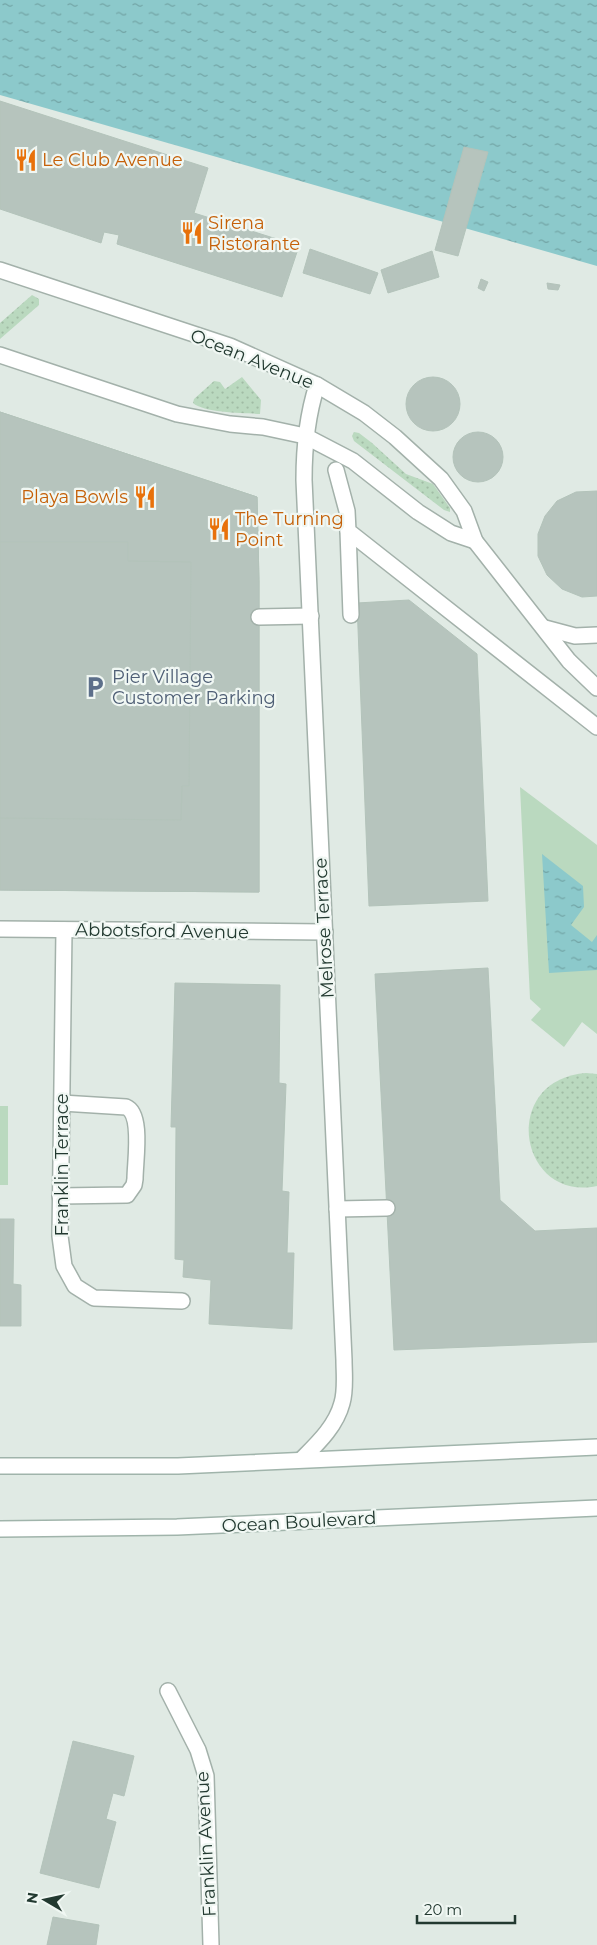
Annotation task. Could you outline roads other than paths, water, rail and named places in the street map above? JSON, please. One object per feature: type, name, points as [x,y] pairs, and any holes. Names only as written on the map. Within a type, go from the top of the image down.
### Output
[{"type":"street","name":"Ocean Avenue","points":[[0,270],[230,346],[317,384],[364,413],[430,466],[464,511],[475,541],[569,660],[597,688]]},
{"type":"street","points":[[0,355],[177,414],[230,424],[263,427],[305,436],[353,461],[418,512],[451,533],[475,541]]},
{"type":"street","name":"Melrose Terrace","points":[[302,1459],[323,1437],[336,1418],[343,1401],[344,1360],[304,480],[305,436],[310,406],[317,384]]},
{"type":"street","points":[[336,470],[347,511],[351,615]]},
{"type":"street","points":[[348,531],[597,727]]},
{"type":"street","points":[[259,617],[311,616]]},
{"type":"street","points":[[545,628],[575,636],[597,635]]},
{"type":"street","name":"Abbotsford Avenue","points":[[0,929],[325,932]]},
{"type":"street","name":"Franklin Terrace","points":[[64,930],[60,1196],[60,1236],[64,1266],[75,1286],[94,1298],[182,1300]]},
{"type":"street","points":[[60,1196],[127,1194],[134,1185],[135,1179],[137,1119],[131,1109],[126,1107],[62,1103]]},
{"type":"street","points":[[337,1209],[387,1208]]},
{"type":"street","points":[[0,1466],[178,1466],[597,1447]]},
{"type":"street","name":"Ocean Boulevard","points":[[0,1528],[177,1528],[597,1508]]},
{"type":"street","name":"Franklin Avenue","points":[[168,1691],[198,1750],[206,1776],[211,1945]]},
{"type":"water","points":[[0,0],[597,0],[597,266],[0,95]]},
{"type":"water","points":[[542,854],[583,886],[584,907],[571,925],[592,942],[597,935],[597,970],[549,973]]},
{"type":"place","name":"Le Club Avenue","points":[[26,160]]},
{"type":"place","name":"Sirena Ristorante","points":[[192,233]]},
{"type":"place","name":"Playa Bowls","points":[[145,497]]},
{"type":"place","name":"The Turning Point","points":[[219,529]]},
{"type":"place","name":"Pier Village Customer Parking","points":[[95,687]]}]
